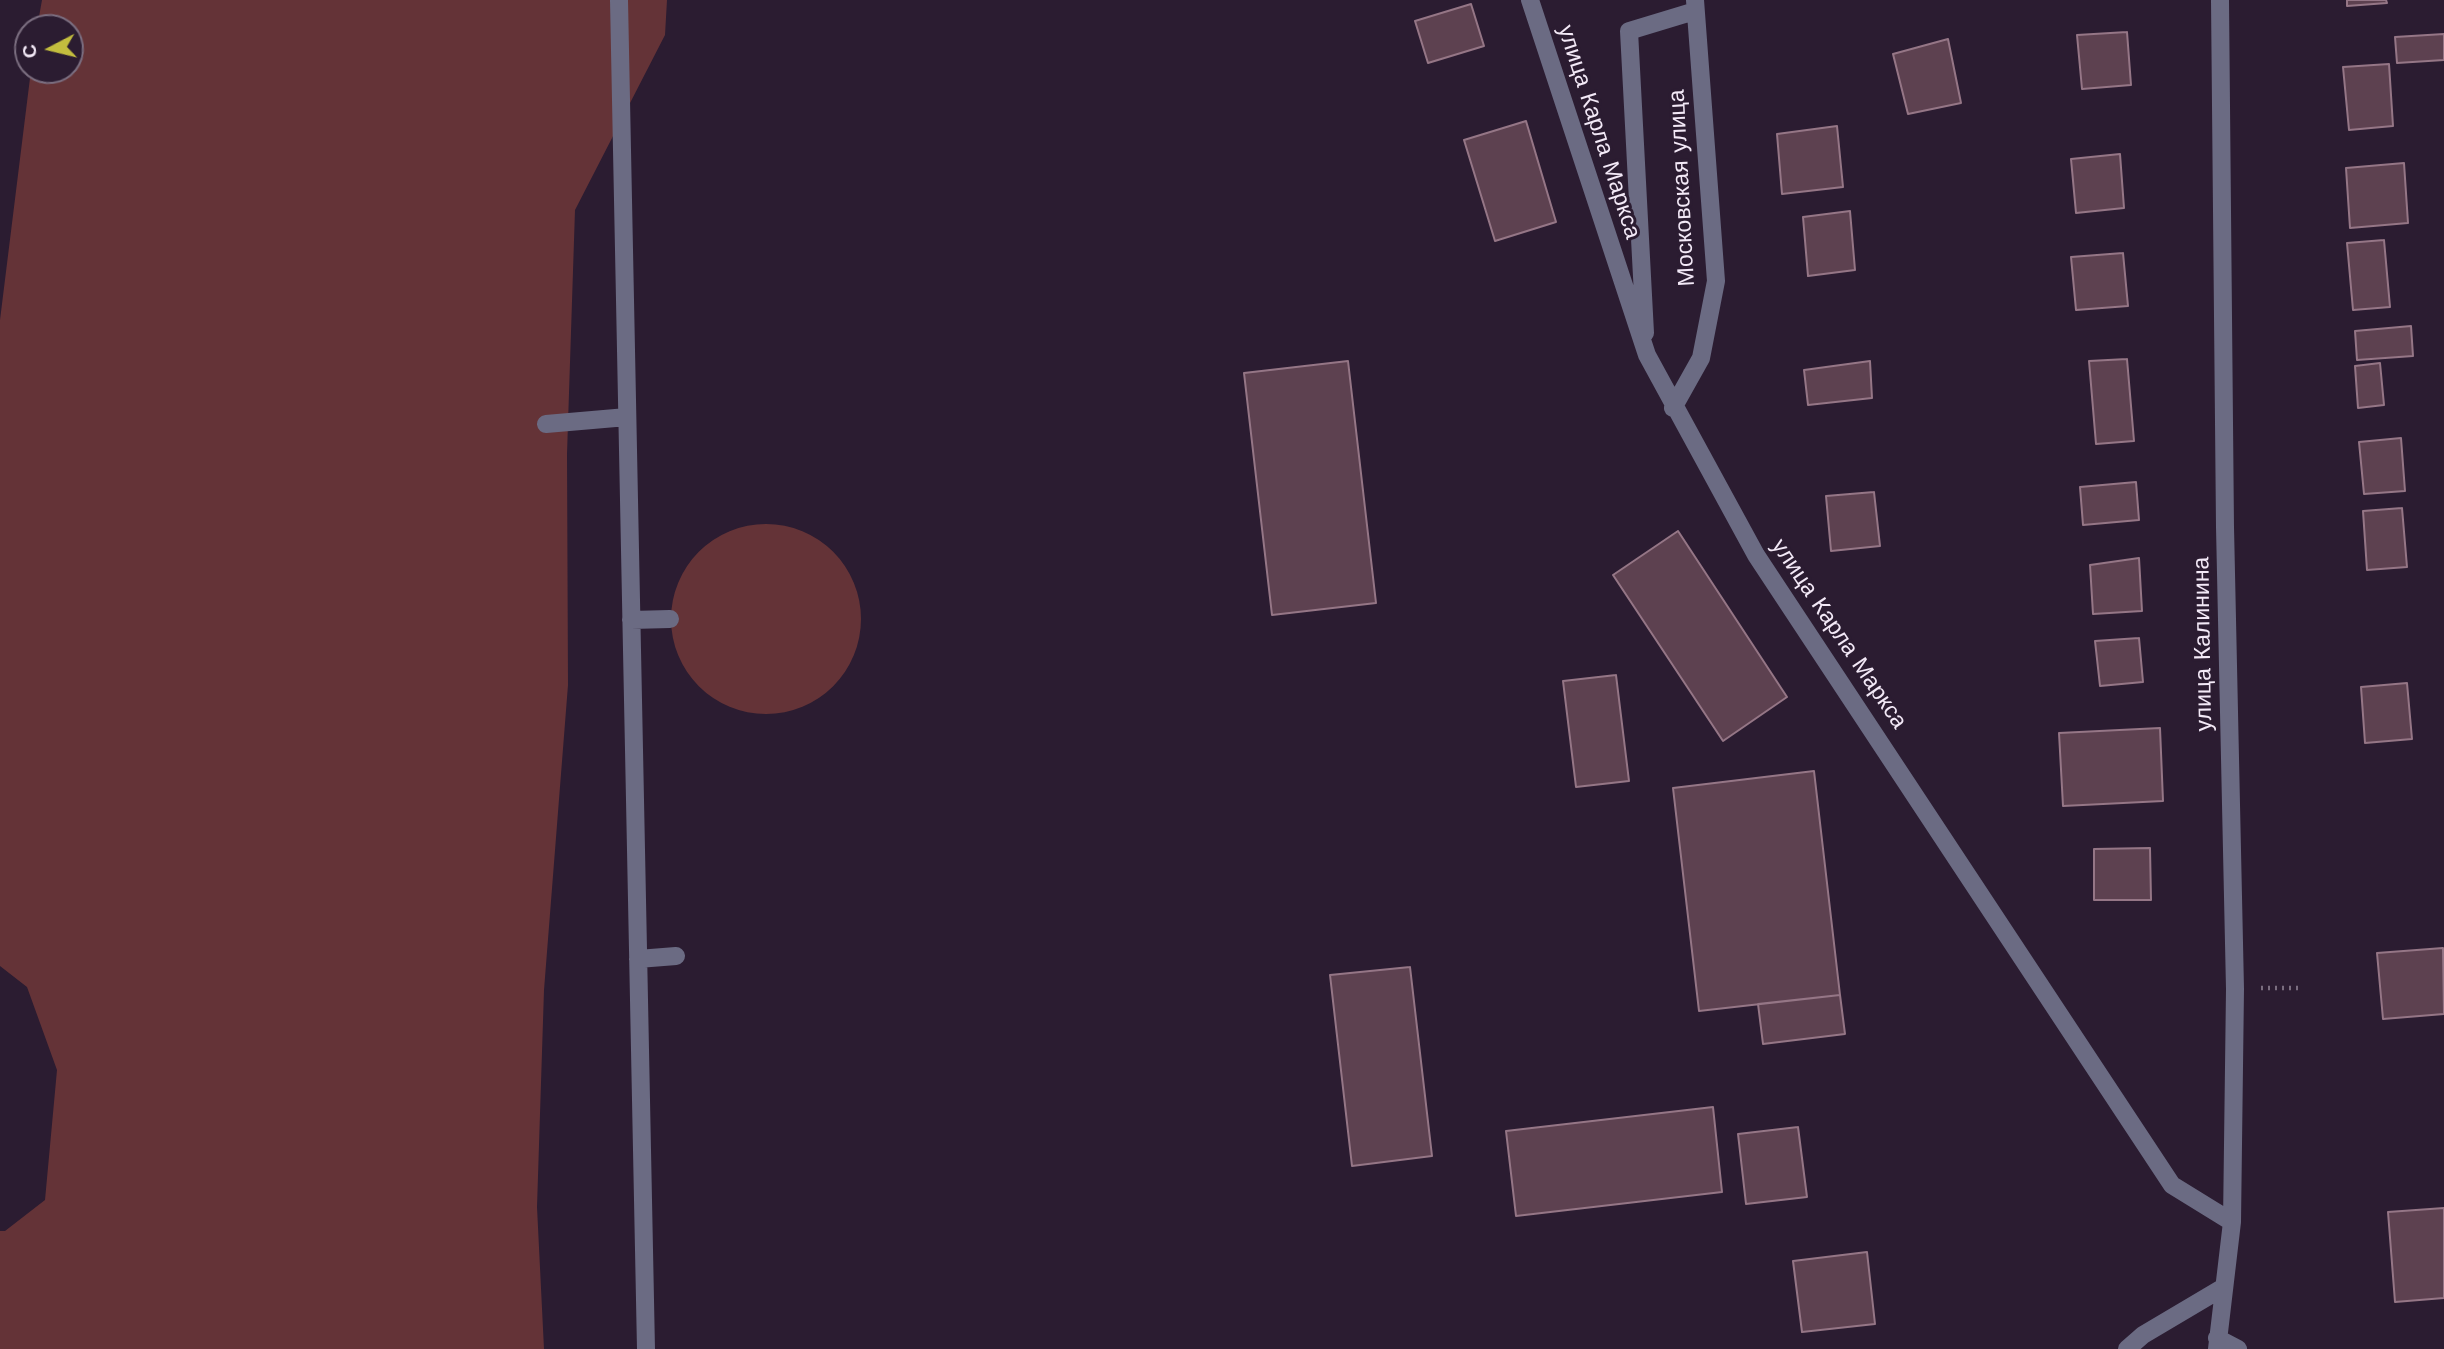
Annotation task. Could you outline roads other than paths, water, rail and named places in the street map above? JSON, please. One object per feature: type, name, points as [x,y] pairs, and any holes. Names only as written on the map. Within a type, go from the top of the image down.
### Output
[{"type":"street","points":[[619,0],[646,1349]]},
{"type":"street","name":"улица Карла Маркса","points":[[1530,0],[1647,355],[1673,408],[1756,555],[2172,1185],[2232,1222]]},
{"type":"street","name":"улица Калинина","points":[[2217,1343],[2232,1222],[2235,989],[2225,527],[2220,0]]},
{"type":"street","points":[[1647,355],[1629,31],[1695,6]]},
{"type":"street","name":"Московская улица","points":[[1673,408],[1701,358],[1716,281],[1695,6]]},
{"type":"street","points":[[546,424],[627,417]]},
{"type":"street","points":[[631,620],[670,620]]},
{"type":"street","points":[[638,959],[676,956]]},
{"type":"street","points":[[2127,1349],[2143,1335],[2224,1287]]},
{"type":"street","points":[[2217,1343],[2238,1349]]}]
